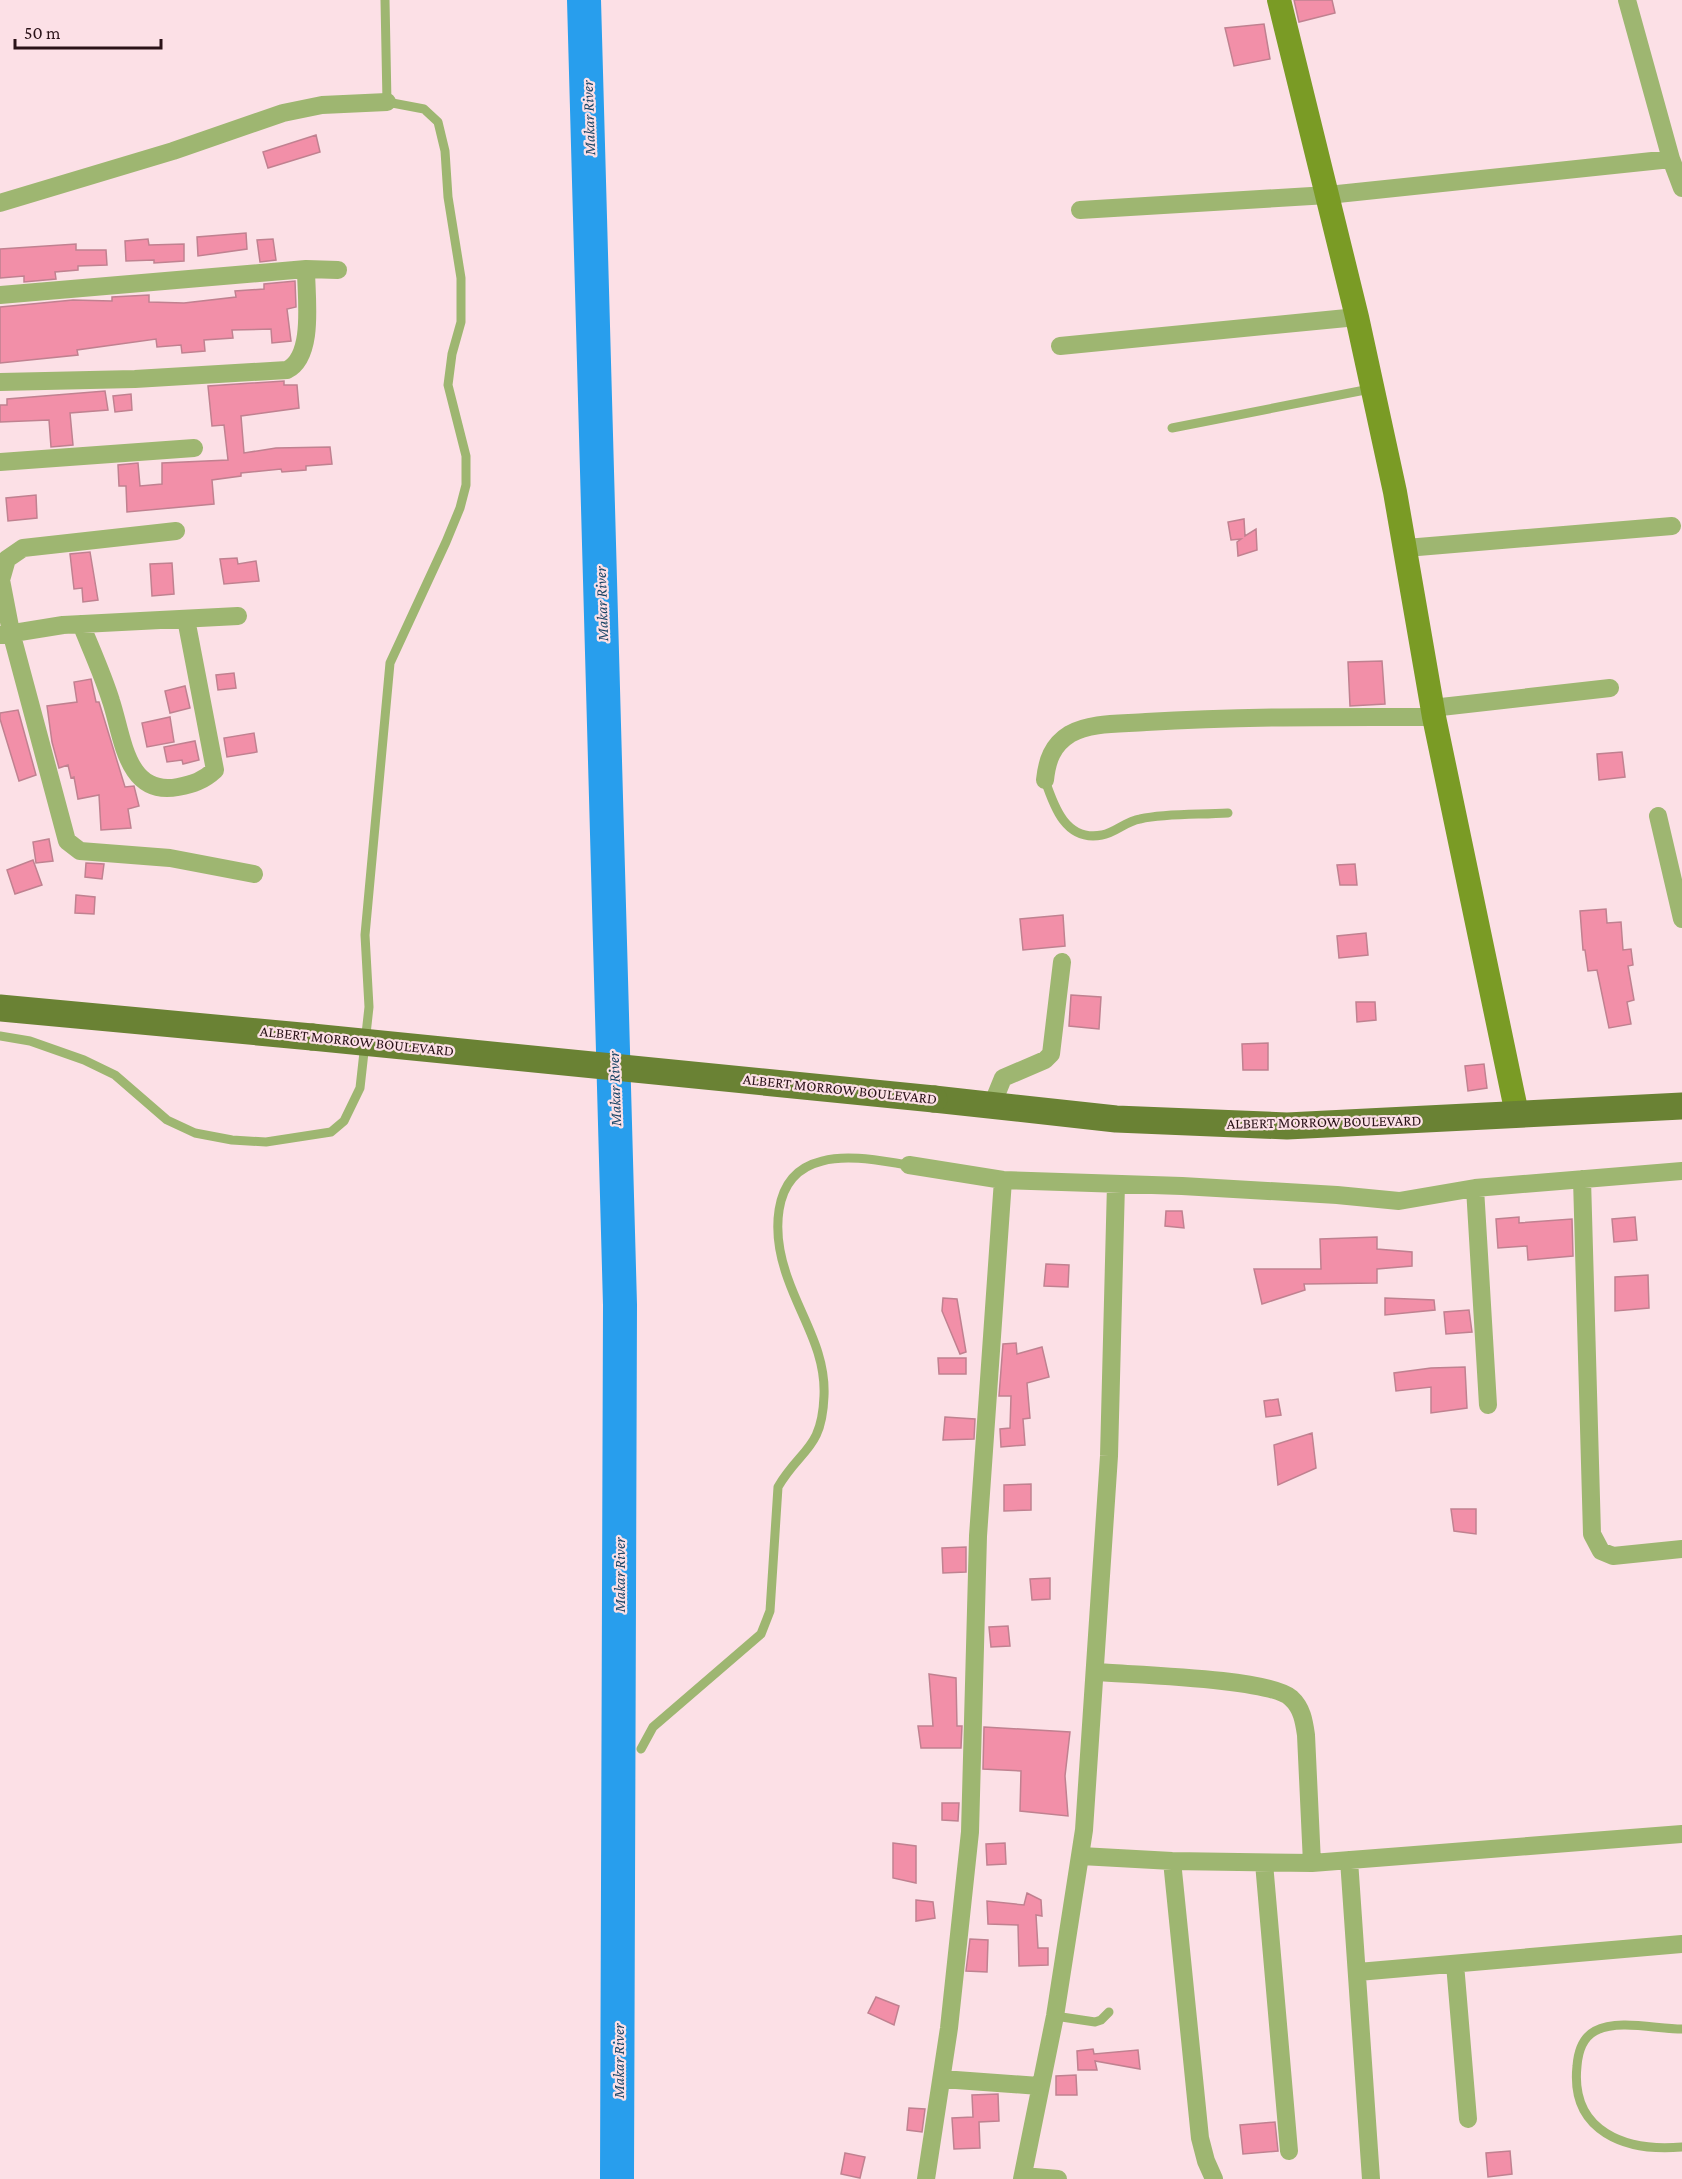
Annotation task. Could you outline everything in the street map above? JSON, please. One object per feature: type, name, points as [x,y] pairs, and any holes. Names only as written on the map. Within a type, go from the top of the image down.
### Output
[{"type":"main road","name":"ALBERT MORROW BOULEVARD","points":[[1,1003],[1116,1119],[1214,1125],[1287,1126],[1682,1106]]},
{"type":"street","points":[[1279,0],[1328,195],[1373,389],[1406,548],[1433,713],[1517,1114]]},
{"type":"street","points":[[1627,0],[1671,159],[1682,188]]},
{"type":"street","points":[[0,203],[173,151],[283,113],[322,105],[387,102]]},
{"type":"street","points":[[1080,210],[1328,195],[1671,159]]},
{"type":"street","points":[[0,295],[306,269],[338,270]]},
{"type":"street","points":[[0,382],[135,379],[287,370],[296,366],[305,344],[306,269]]},
{"type":"street","points":[[1060,346],[1357,317]]},
{"type":"street","points":[[0,462],[194,448]]},
{"type":"street","points":[[1406,548],[1672,526]]},
{"type":"street","points":[[176,531],[23,548],[13,554],[3,566],[1,580],[5,634],[67,841],[80,851],[170,858],[254,874]]},
{"type":"street","points":[[5,634],[81,624],[238,616]]},
{"type":"street","points":[[81,624],[111,700],[128,758],[137,774],[150,786],[164,790],[196,783],[215,770],[186,619]]},
{"type":"street","points":[[1046,780],[1047,760],[1056,746],[1069,735],[1105,725],[1433,713],[1610,688]]},
{"type":"street","points":[[1658,816],[1682,919]]},
{"type":"street","points":[[992,1105],[1003,1078],[1045,1060],[1051,1054],[1062,962]]},
{"type":"street","points":[[909,1165],[1003,1180],[1338,1195],[1399,1201],[1475,1188],[1682,1171]]},
{"type":"street","points":[[1582,1179],[1592,1534],[1601,1551],[1613,1556],[1682,1549]]},
{"type":"street","points":[[926,2179],[942,2079],[970,1832],[978,1536],[1003,1180]]},
{"type":"street","points":[[1058,2179],[1023,2178],[1055,2016],[1081,1856],[1096,1672],[1109,1456],[1116,1184]]},
{"type":"street","points":[[1475,1188],[1488,1405]]},
{"type":"street","points":[[1096,1672],[1234,1683],[1276,1689],[1291,1698],[1303,1714],[1306,1735],[1312,1863]]},
{"type":"street","points":[[1081,1856],[1172,1861],[1312,1863],[1682,1834]]},
{"type":"street","points":[[1348,1860],[1358,1972],[1371,2179]]},
{"type":"street","points":[[1172,1861],[1200,2138],[1214,2179]]},
{"type":"street","points":[[1264,1863],[1289,2151]]},
{"type":"street","points":[[1358,1972],[1682,1944]]},
{"type":"street","points":[[1455,1964],[1468,2119]]},
{"type":"street","points":[[942,2079],[1040,2086]]},
{"type":"lane","points":[[0,1036],[30,1041],[84,1060],[115,1076],[167,1120],[195,1133],[232,1140],[266,1142],[331,1132],[344,1121],[360,1088],[369,1007],[365,935],[390,663],[446,542],[460,508],[466,485],[466,456],[448,385],[452,354],[461,322],[461,278],[448,197],[445,151],[438,122],[424,109],[387,102],[385,0]]},
{"type":"lane","points":[[1173,428],[1373,389]]},
{"type":"lane","points":[[1046,780],[1053,805],[1064,824],[1081,834],[1101,835],[1136,819],[1155,816],[1228,813]]},
{"type":"lane","points":[[641,1749],[653,1726],[761,1634],[770,1611],[778,1487],[787,1472],[816,1440],[822,1418],[822,1369],[813,1333],[788,1280],[778,1244],[776,1221],[783,1191],[802,1167],[823,1160],[846,1159],[909,1165]]},
{"type":"lane","points":[[1055,2016],[1095,2022],[1109,2013]]},
{"type":"lane","points":[[1682,2029],[1615,2026],[1596,2031],[1584,2040],[1578,2057],[1574,2088],[1583,2111],[1594,2124],[1614,2138],[1644,2148],[1682,2147]]},
{"type":"building","points":[[1294,0],[1332,0],[1335,13],[1299,22]]},
{"type":"building","points":[[1264,24],[1270,59],[1234,66],[1225,28]]},
{"type":"building","points":[[316,135],[320,152],[268,168],[263,152]]},
{"type":"building","points":[[246,233],[247,249],[198,256],[197,237]]},
{"type":"building","points":[[148,239],[149,245],[184,244],[184,261],[154,263],[154,260],[126,261],[125,241]]},
{"type":"building","points":[[273,239],[276,260],[260,262],[257,240]]},
{"type":"building","points":[[76,244],[76,250],[106,250],[107,265],[78,266],[78,270],[55,272],[56,279],[24,282],[24,276],[0,278],[0,249]]},
{"type":"building","points":[[295,281],[296,307],[287,309],[291,341],[272,343],[271,329],[232,330],[233,338],[204,340],[205,351],[182,353],[181,345],[157,347],[156,339],[77,350],[78,355],[0,363],[0,307],[73,300],[112,301],[112,297],[149,295],[149,302],[184,303],[236,297],[235,291],[264,289],[264,284]]},
{"type":"building","points":[[284,381],[284,385],[297,385],[299,408],[241,416],[244,453],[276,448],[330,447],[332,464],[306,466],[306,470],[282,472],[281,469],[241,473],[241,476],[212,480],[214,504],[127,512],[126,486],[119,486],[118,465],[138,463],[140,486],[162,484],[162,463],[228,460],[224,425],[212,426],[208,386]]},
{"type":"building","points":[[105,391],[108,410],[70,413],[73,445],[51,447],[49,420],[0,422],[0,405],[7,405],[7,399]]},
{"type":"building","points":[[131,394],[132,410],[115,412],[113,396]]},
{"type":"building","points":[[36,495],[37,518],[8,521],[6,498]]},
{"type":"building","points":[[1244,519],[1245,536],[1256,529],[1257,550],[1238,556],[1237,542],[1241,539],[1231,540],[1228,522]]},
{"type":"building","points":[[90,552],[98,600],[83,602],[82,588],[74,589],[70,554]]},
{"type":"building","points":[[237,558],[238,564],[256,561],[259,581],[224,584],[220,559]]},
{"type":"building","points":[[172,563],[174,594],[152,596],[150,564]]},
{"type":"building","points":[[1382,661],[1385,704],[1350,706],[1348,662]]},
{"type":"building","points":[[234,673],[236,688],[218,690],[216,675]]},
{"type":"building","points":[[91,679],[96,702],[99,702],[125,787],[134,786],[139,806],[128,809],[131,828],[101,830],[99,795],[78,799],[74,777],[71,778],[68,765],[59,768],[52,742],[47,706],[77,702],[74,682]]},
{"type":"building","points":[[185,686],[190,708],[170,713],[165,691]]},
{"type":"building","points":[[18,710],[36,775],[19,781],[0,719],[0,713]]},
{"type":"building","points":[[170,717],[174,742],[147,747],[142,723]]},
{"type":"building","points":[[254,733],[257,752],[227,757],[224,738]]},
{"type":"building","points":[[195,741],[199,760],[183,764],[182,760],[167,762],[164,747]]},
{"type":"building","points":[[1622,752],[1625,777],[1599,780],[1597,754]]},
{"type":"building","points":[[49,839],[53,861],[36,863],[33,842]]},
{"type":"building","points":[[33,860],[42,885],[15,894],[7,870]]},
{"type":"building","points":[[86,863],[104,864],[102,879],[85,877]]},
{"type":"building","points":[[1355,864],[1357,885],[1340,885],[1337,865]]},
{"type":"building","points":[[76,895],[95,897],[94,914],[75,913]]},
{"type":"building","points":[[1606,909],[1607,923],[1621,922],[1623,950],[1631,949],[1633,965],[1628,966],[1634,1000],[1627,1002],[1631,1024],[1609,1028],[1597,970],[1588,971],[1585,950],[1583,950],[1580,911]]},
{"type":"building","points":[[1063,915],[1065,946],[1023,950],[1020,919]]},
{"type":"building","points":[[1366,933],[1368,955],[1339,958],[1337,936]]},
{"type":"building","points":[[1071,995],[1101,997],[1099,1029],[1069,1026]]},
{"type":"building","points":[[1356,1002],[1375,1002],[1376,1020],[1357,1022]]},
{"type":"building","points":[[1268,1043],[1268,1070],[1243,1070],[1242,1044]]},
{"type":"building","points":[[1484,1064],[1487,1088],[1468,1091],[1465,1066]]},
{"type":"building","points":[[1166,1211],[1182,1211],[1184,1228],[1165,1226]]},
{"type":"building","points":[[1519,1217],[1519,1223],[1572,1219],[1573,1256],[1528,1260],[1527,1246],[1498,1248],[1496,1219]]},
{"type":"building","points":[[1635,1217],[1637,1240],[1614,1242],[1612,1219]]},
{"type":"building","points":[[1377,1237],[1377,1249],[1412,1252],[1412,1266],[1377,1269],[1377,1283],[1304,1284],[1305,1290],[1262,1304],[1254,1269],[1321,1269],[1320,1239]]},
{"type":"building","points":[[1046,1264],[1069,1265],[1068,1287],[1044,1286]]},
{"type":"building","points":[[1648,1275],[1649,1308],[1615,1311],[1615,1277]]},
{"type":"building","points":[[943,1298],[957,1299],[966,1352],[960,1354],[942,1311]]},
{"type":"building","points":[[1385,1298],[1434,1300],[1435,1310],[1385,1315]]},
{"type":"building","points":[[1469,1310],[1472,1332],[1446,1334],[1444,1312]]},
{"type":"building","points":[[1016,1343],[1017,1354],[1042,1347],[1049,1377],[1027,1383],[1030,1418],[1023,1419],[1025,1445],[1001,1447],[1000,1429],[1010,1428],[1011,1396],[999,1396],[1003,1344]]},
{"type":"building","points":[[938,1358],[966,1358],[966,1374],[939,1374]]},
{"type":"building","points":[[1465,1367],[1467,1408],[1431,1413],[1431,1387],[1396,1391],[1394,1373],[1431,1368]]},
{"type":"building","points":[[1278,1399],[1281,1415],[1266,1417],[1264,1401]]},
{"type":"building","points":[[945,1417],[975,1419],[974,1439],[943,1440]]},
{"type":"building","points":[[1312,1433],[1316,1468],[1278,1485],[1274,1445]]},
{"type":"building","points":[[1031,1484],[1031,1510],[1004,1511],[1004,1485]]},
{"type":"building","points":[[1451,1509],[1476,1509],[1476,1534],[1454,1531]]},
{"type":"building","points":[[966,1547],[966,1572],[943,1573],[942,1548]]},
{"type":"building","points":[[1050,1578],[1050,1599],[1032,1600],[1030,1579]]},
{"type":"building","points":[[1008,1626],[1010,1646],[991,1647],[989,1627]]},
{"type":"building","points":[[929,1674],[956,1678],[957,1726],[962,1726],[961,1748],[921,1748],[918,1726],[933,1726]]},
{"type":"building","points":[[984,1727],[1070,1732],[1065,1776],[1068,1816],[1020,1811],[1021,1771],[983,1769]]},
{"type":"building","points":[[942,1803],[959,1803],[958,1821],[942,1820]]},
{"type":"building","points":[[893,1843],[916,1846],[916,1883],[893,1878]]},
{"type":"building","points":[[1005,1843],[1006,1864],[987,1865],[986,1844]]},
{"type":"building","points":[[1027,1893],[1041,1900],[1042,1916],[1036,1915],[1038,1948],[1048,1948],[1048,1965],[1019,1966],[1018,1925],[988,1924],[987,1901],[1024,1905]]},
{"type":"building","points":[[916,1900],[933,1902],[935,1918],[916,1921]]},
{"type":"building","points":[[970,1939],[988,1940],[987,1972],[966,1971]]},
{"type":"building","points":[[876,1997],[899,2006],[894,2025],[868,2013]]},
{"type":"building","points":[[1093,2049],[1094,2054],[1138,2050],[1140,2069],[1095,2061],[1097,2070],[1078,2070],[1077,2051]]},
{"type":"building","points":[[1076,2075],[1077,2095],[1056,2095],[1056,2076]]},
{"type":"building","points":[[998,2094],[999,2121],[979,2122],[980,2148],[954,2149],[952,2118],[973,2117],[972,2095]]},
{"type":"building","points":[[909,2108],[925,2109],[922,2132],[907,2130]]},
{"type":"building","points":[[1275,2122],[1278,2151],[1243,2154],[1240,2125]]},
{"type":"building","points":[[1510,2151],[1512,2174],[1488,2177],[1486,2153]]},
{"type":"building","points":[[845,2153],[865,2157],[860,2178],[841,2174]]},
{"type":"waterway","name":"Makar River","points":[[584,0],[620,1305],[617,2179]]}]
